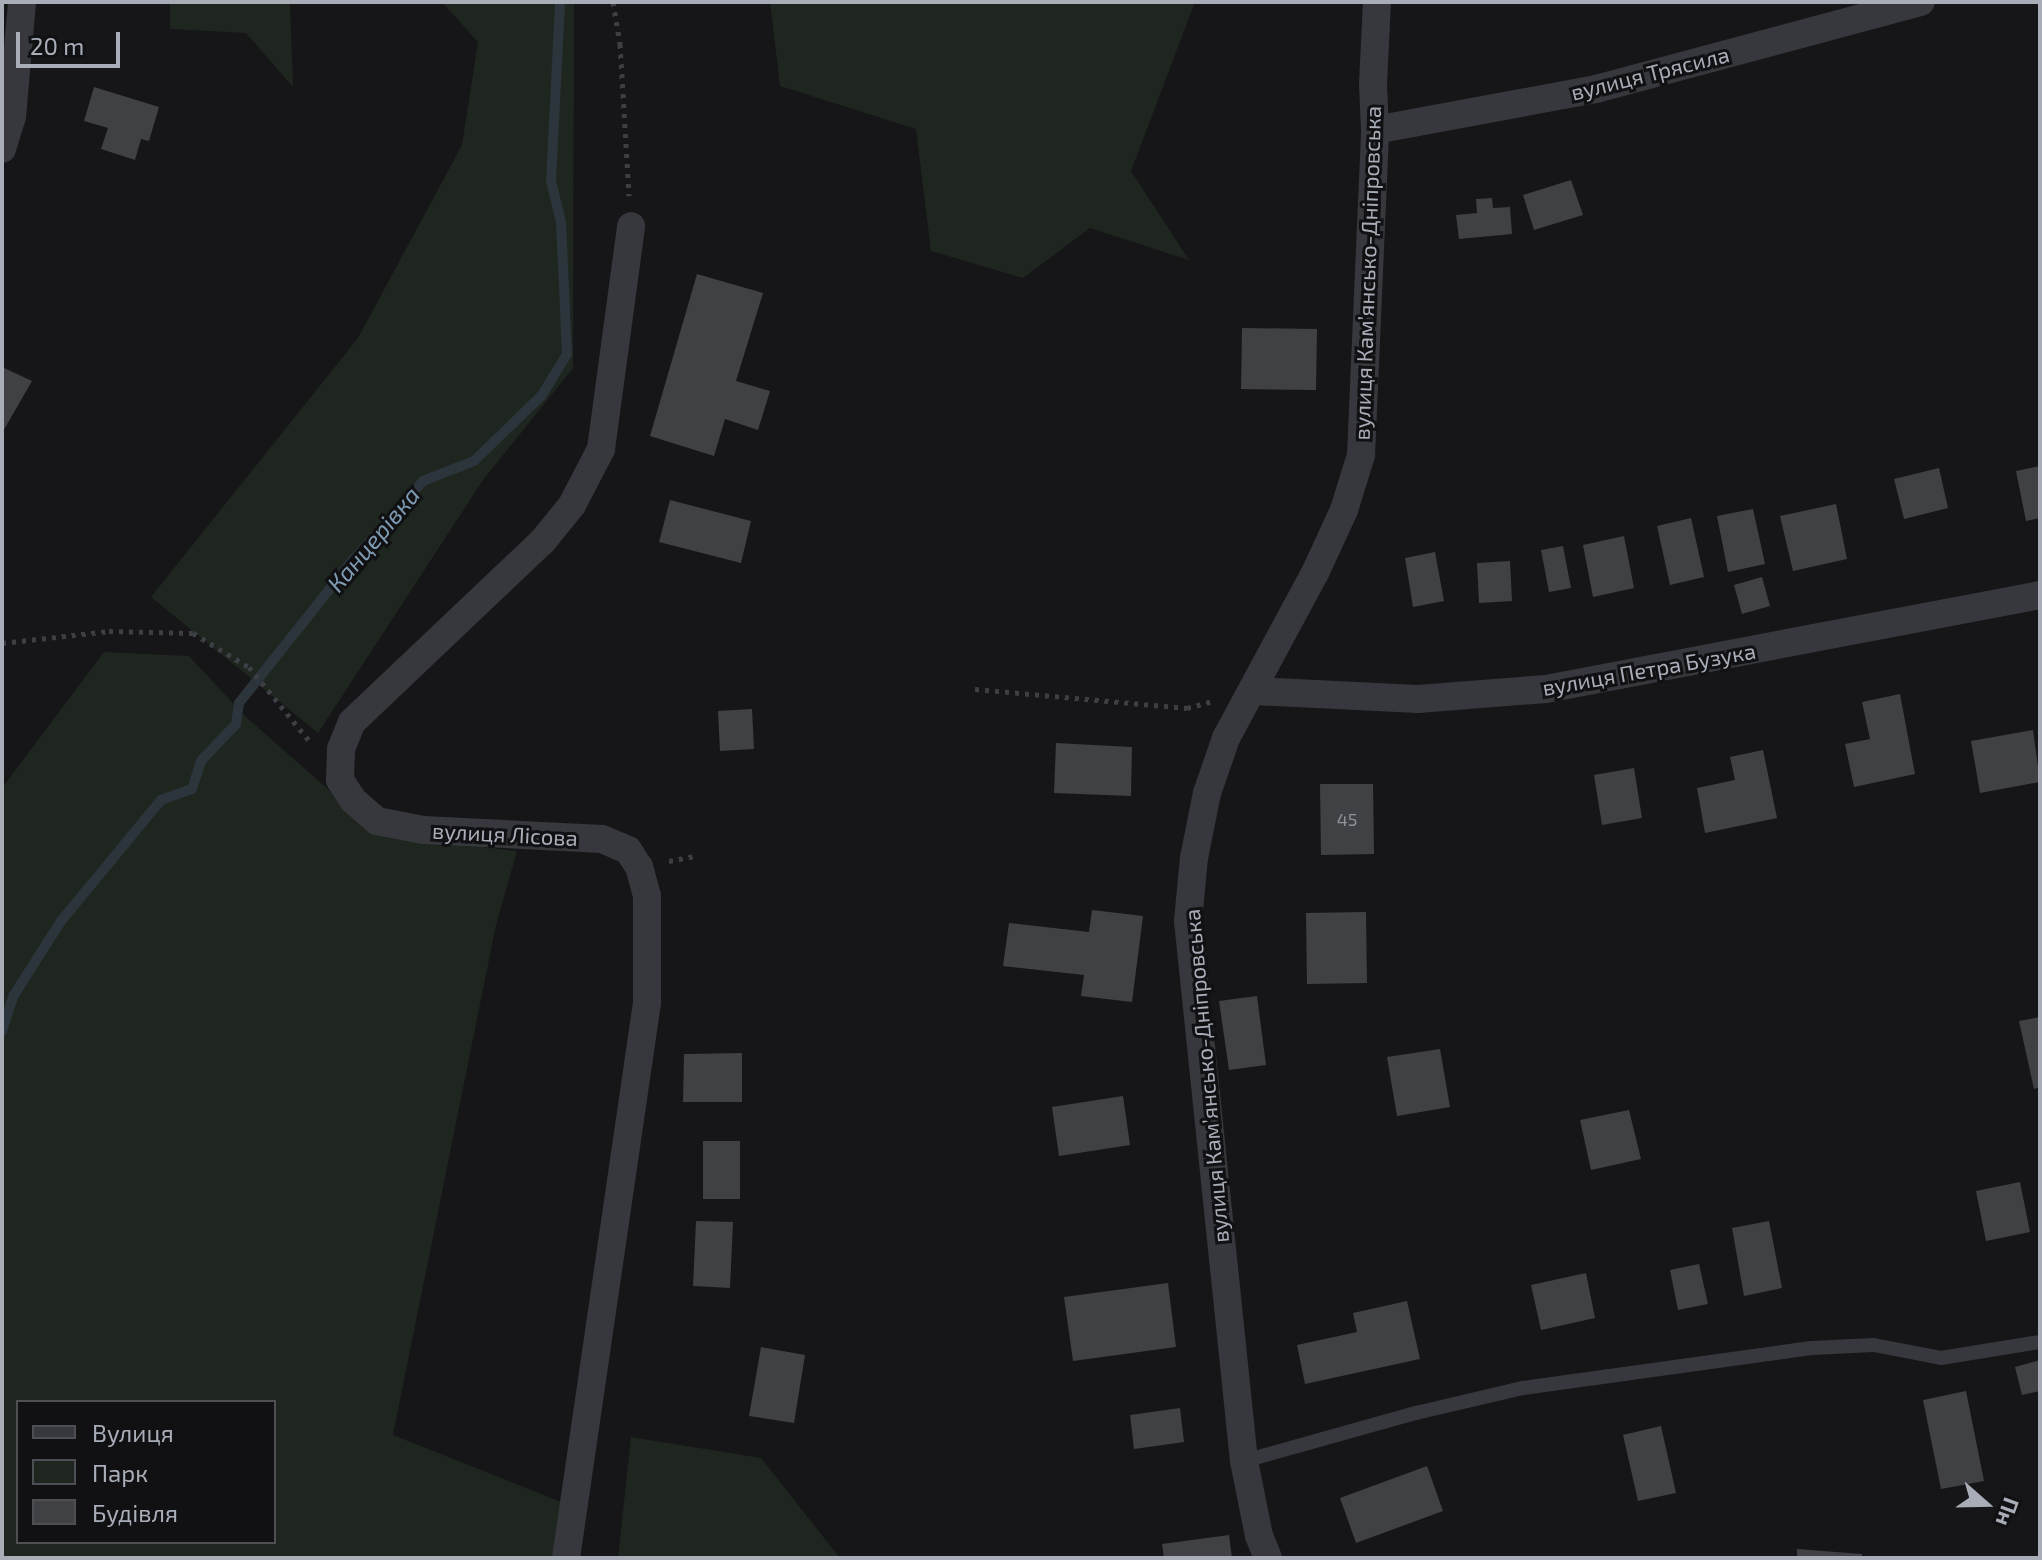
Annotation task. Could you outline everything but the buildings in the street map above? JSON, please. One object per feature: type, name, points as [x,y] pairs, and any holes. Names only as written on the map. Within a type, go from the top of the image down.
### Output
[{"type":"street","points":[[2,149],[12,117],[10,59],[22,2]]},
{"type":"street","name":"вулиця Кам’янсько-Дніпровська","points":[[1268,1558],[1259,1536],[1244,1461],[1188,921],[1194,858],[1207,793],[1226,738],[1344,510],[1361,455],[1375,130],[1373,84],[1377,2]]},
{"type":"street","name":"вулиця Трясила","points":[[1375,130],[1596,89],[1921,2]]},
{"type":"street","points":[[340,780],[341,749],[352,722],[542,542],[580,491],[601,449],[631,226]]},
{"type":"street","name":"вулиця Петра Бузука","points":[[1253,691],[1418,699],[1546,689],[2040,595]]},
{"type":"street","name":"вулиця Лісова","points":[[340,780],[353,800],[377,821],[423,830],[602,839],[628,850],[639,867],[647,896],[647,1003],[566,1558]]},
{"type":"lane","points":[[1244,1461],[1416,1413],[1523,1388],[1811,1348],[1874,1345],[1941,1358],[2040,1342]]},
{"type":"path","points":[[613,2],[620,44],[631,226]]},
{"type":"path","points":[[2,643],[109,631],[193,633],[249,667],[340,780]]},
{"type":"path","points":[[975,689],[1187,708],[1253,691]]},
{"type":"green space","points":[[170,2],[290,2],[293,87],[246,33],[170,29]]},
{"type":"green space","points":[[442,2],[574,2],[573,368],[483,480],[318,733],[151,597],[358,338],[462,145],[478,42]]},
{"type":"green space","points":[[770,2],[1195,2],[1131,171],[1189,260],[1090,228],[1023,278],[931,251],[916,129],[780,86]]},
{"type":"green space","points":[[104,652],[189,656],[245,716],[380,835],[517,851],[496,925],[393,1435],[569,1505],[561,1558],[2,1558],[2,788]]},
{"type":"green space","points":[[631,1437],[761,1458],[840,1558],[618,1558]]},
{"type":"waterway","name":"Канцерівка","points":[[2,1031],[14,995],[61,921],[161,800],[192,789],[201,761],[236,724],[239,703],[352,561],[423,481],[474,461],[542,395],[567,354],[561,222],[551,181],[560,2]]}]
